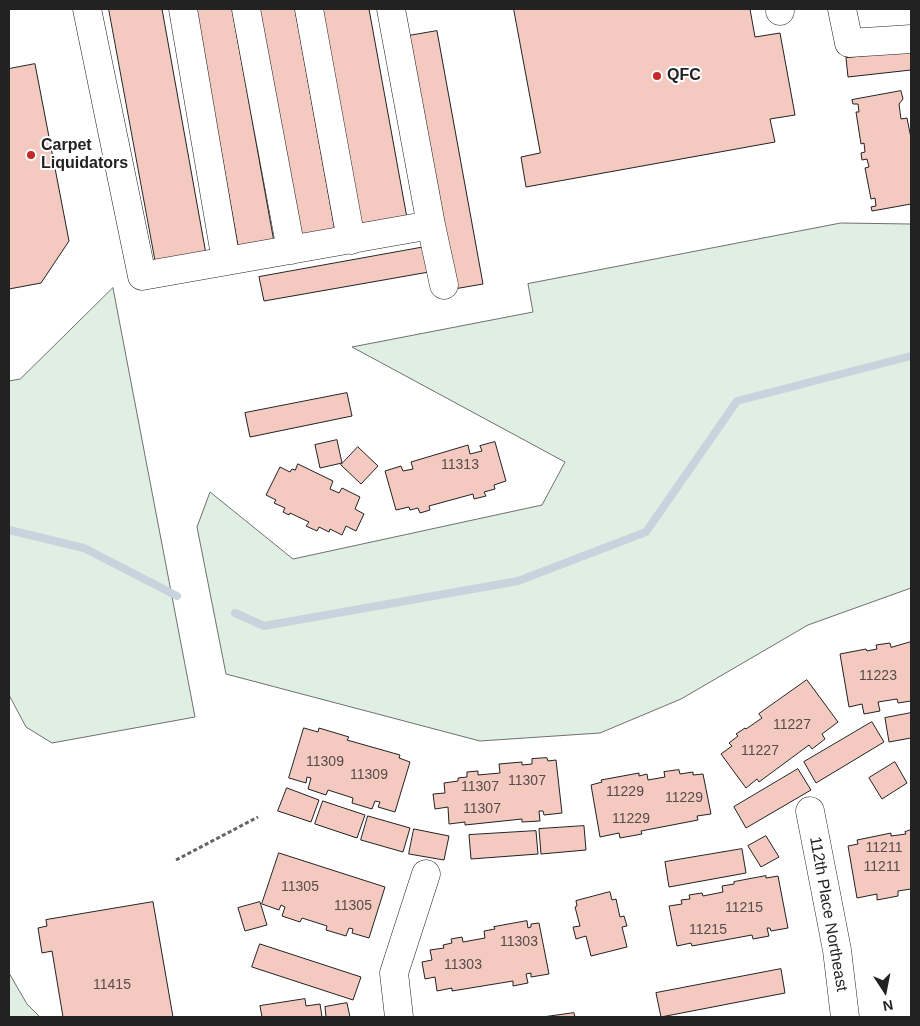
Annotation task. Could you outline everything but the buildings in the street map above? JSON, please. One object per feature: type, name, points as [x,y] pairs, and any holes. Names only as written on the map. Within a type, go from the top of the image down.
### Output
[{"type":"street","points":[[87,9],[142,276],[431,226]]},
{"type":"street","points":[[183,9],[226,261]]},
{"type":"street","points":[[246,9],[291,250]]},
{"type":"street","points":[[309,9],[351,240]]},
{"type":"street","points":[[391,9],[431,226],[444,285]]},
{"type":"street","points":[[842,9],[849,43],[911,39]]},
{"type":"street","name":"112th Place Northeast","points":[[810,812],[837,950],[845,1017]]},
{"type":"street","points":[[399,1017],[394,973],[426,874]]},
{"type":"path","points":[[176,860],[258,817]]},
{"type":"green space","points":[[841,223],[911,224],[911,588],[808,625],[681,699],[600,733],[480,741],[226,674],[197,527],[210,492],[293,559],[542,505],[565,462],[352,347],[533,312],[528,284]]},
{"type":"green space","points":[[113,288],[195,717],[52,743],[26,727],[9,695],[9,381],[20,379]]},
{"type":"green space","points":[[9,973],[27,1004],[40,1017],[9,1017]]},
{"type":"waterway","points":[[235,613],[264,626],[518,581],[646,532],[737,401],[911,356]]},
{"type":"waterway","points":[[9,530],[84,548],[177,596]]},
{"type":"place","name":"QFC","points":[[657,76]]},
{"type":"place","name":"Carpet Liquidators","points":[[31,155]]}]
